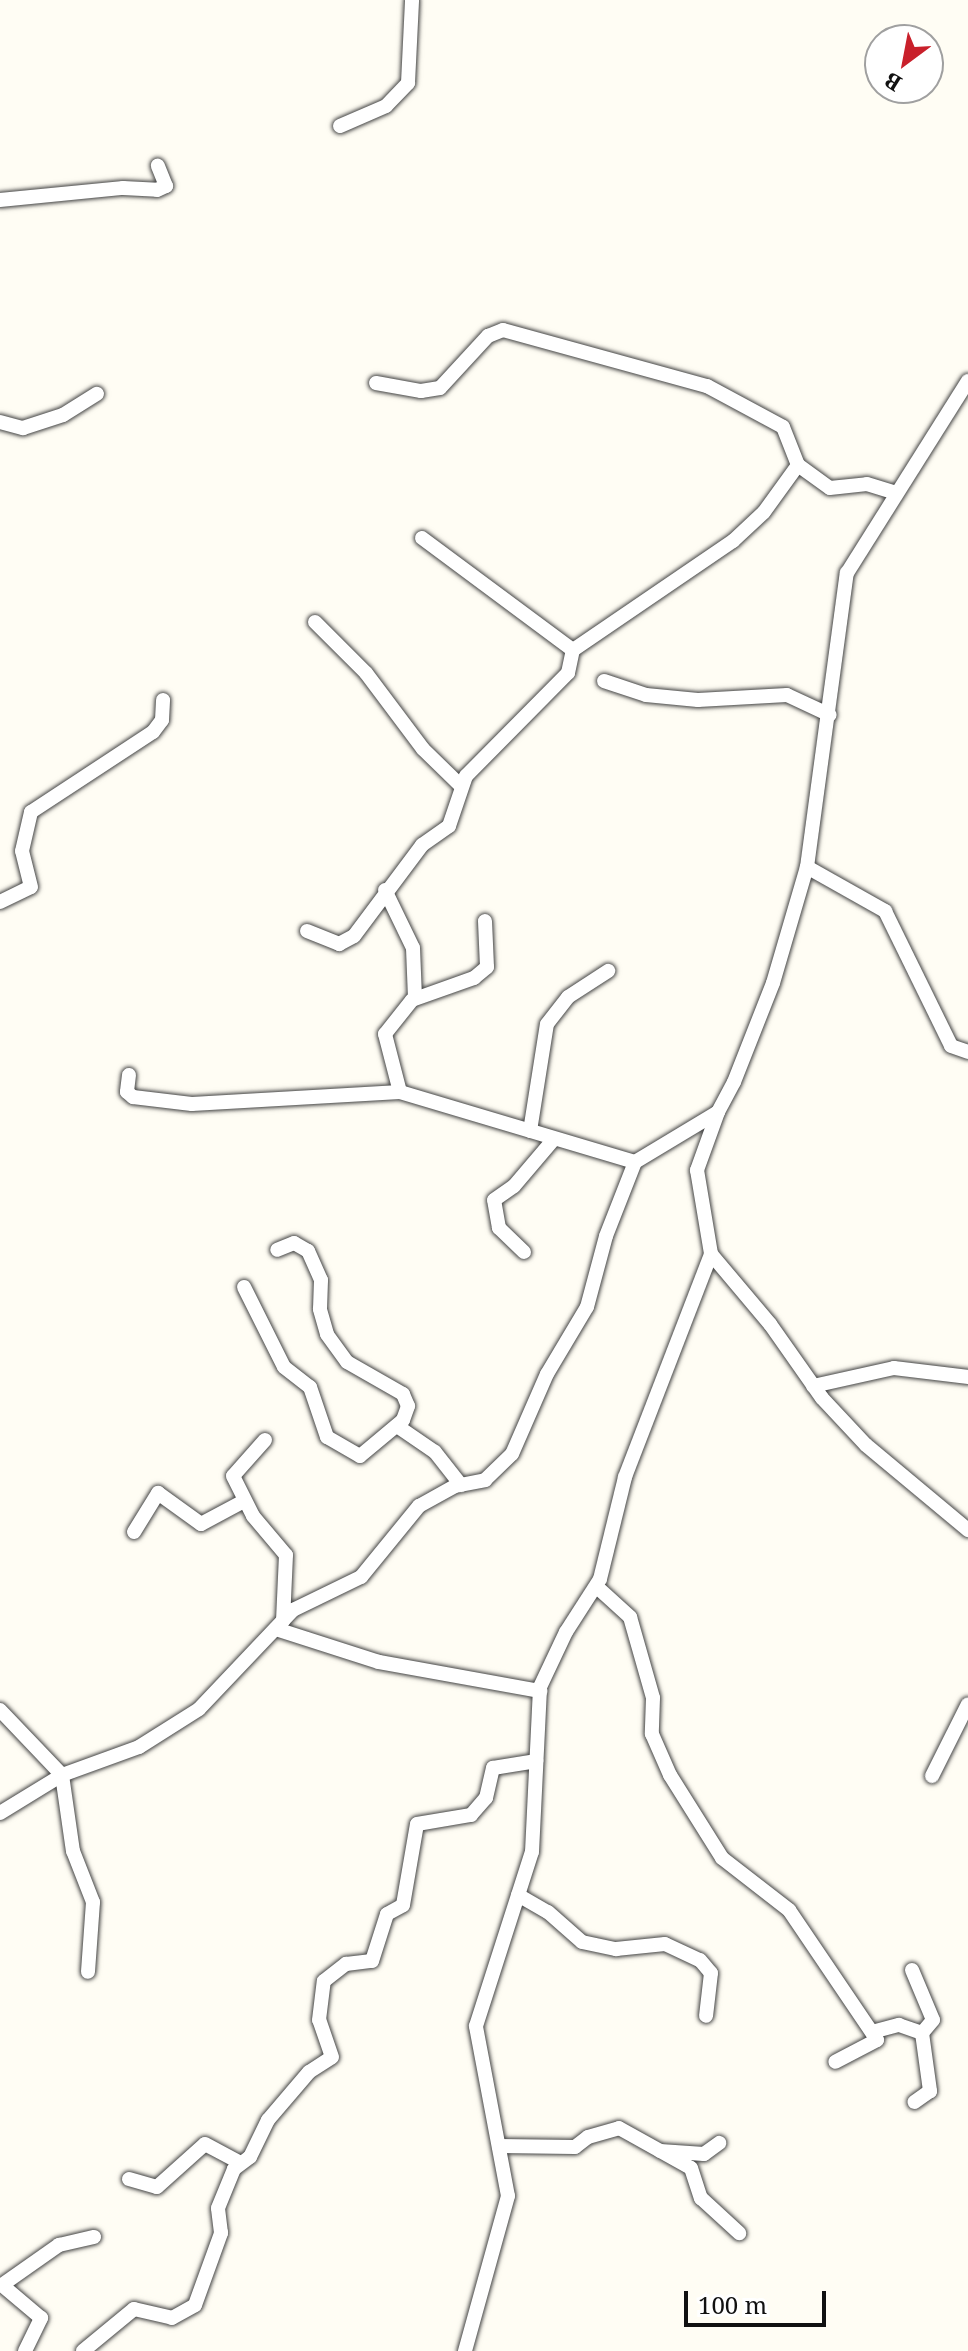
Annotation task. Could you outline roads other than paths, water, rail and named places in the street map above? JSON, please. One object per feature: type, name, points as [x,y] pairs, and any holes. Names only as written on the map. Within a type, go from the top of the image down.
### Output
[{"type":"street","points":[[340,126],[386,106],[408,83],[412,0]]},
{"type":"street","points":[[0,200],[123,188],[157,190],[166,186],[158,166]]},
{"type":"street","points":[[376,383],[421,391],[440,388],[488,336],[503,330],[644,365],[740,401],[789,434],[798,465],[835,490],[867,484],[894,492]]},
{"type":"street","points":[[968,381],[894,492],[847,573],[807,867],[773,983],[697,1170],[711,1254],[813,1386],[866,1445],[968,1530]]},
{"type":"street","points":[[0,422],[23,428],[63,415],[97,394]]},
{"type":"street","points":[[307,931],[330,943],[346,943],[425,841],[449,826],[460,803],[461,786],[564,678],[573,650],[733,541],[764,512],[798,465]]},
{"type":"street","points":[[422,538],[573,650]]},
{"type":"street","points":[[315,622],[366,673],[423,749],[461,786]]},
{"type":"street","points":[[604,681],[646,695],[698,700],[787,695],[830,715]]},
{"type":"street","points":[[0,902],[31,887],[22,851],[31,812],[153,732],[162,720],[163,700]]},
{"type":"street","points":[[807,867],[885,911],[951,1046],[968,1052]]},
{"type":"street","points":[[385,890],[413,948],[415,998]]},
{"type":"street","points":[[400,1092],[384,1037],[415,998],[474,978],[487,967],[485,921]]},
{"type":"street","points":[[530,1131],[547,1024],[568,997],[608,971]]},
{"type":"street","points":[[129,1075],[127,1092],[133,1097],[192,1104],[400,1092],[635,1162]]},
{"type":"street","points":[[0,1813],[62,1775],[131,1751],[213,1699],[293,1610],[361,1577],[409,1515],[461,1485],[497,1472],[521,1438],[547,1374],[587,1307],[606,1236],[635,1162],[718,1112]]},
{"type":"street","points":[[524,1252],[499,1228],[494,1200],[514,1186],[554,1139]]},
{"type":"street","points":[[244,1287],[284,1367],[310,1387],[327,1437],[360,1456],[406,1416],[403,1394],[347,1362],[327,1334],[321,1280],[308,1251],[294,1243],[277,1250]]},
{"type":"street","points":[[465,2351],[508,2202],[476,2026],[534,1845],[540,1691],[566,1632],[597,1587],[625,1477],[711,1254]]},
{"type":"street","points":[[813,1386],[894,1368],[968,1377]]},
{"type":"street","points":[[397,1426],[435,1452],[461,1485]]},
{"type":"street","points":[[265,1440],[233,1476],[244,1501],[288,1562],[279,1625]]},
{"type":"street","points":[[134,1532],[158,1493],[201,1524],[244,1501]]},
{"type":"street","points":[[597,1587],[630,1617],[653,1698],[652,1734],[670,1775],[722,1858],[789,1910],[872,2032],[876,2043],[835,2062]]},
{"type":"street","points":[[279,1625],[379,1662],[540,1691]]},
{"type":"street","points":[[932,1776],[968,1704]]},
{"type":"street","points":[[0,1710],[62,1775],[73,1851],[93,1902],[88,1972]]},
{"type":"street","points":[[83,2351],[134,2309],[172,2318],[195,2305],[221,2233],[220,2201],[239,2162],[250,2157],[268,2120],[309,2072],[332,2057],[319,2020],[324,1981],[346,1964],[372,1961],[387,1914],[403,1905],[417,1824],[471,1815],[486,1798],[493,1768],[536,1761]]},
{"type":"street","points":[[518,1895],[548,1912],[582,1942],[616,1949],[668,1945],[700,1960],[711,1973],[706,2016]]},
{"type":"street","points":[[912,1970],[933,2022],[922,2033]]},
{"type":"street","points":[[872,2032],[899,2025],[922,2033]]},
{"type":"street","points":[[914,2102],[930,2091],[922,2033]]},
{"type":"street","points":[[499,2146],[575,2147],[615,2127],[692,2169],[701,2198],[739,2233]]},
{"type":"street","points":[[660,2151],[704,2154],[719,2143]]},
{"type":"street","points":[[129,2179],[157,2187],[205,2144],[239,2162]]},
{"type":"street","points":[[25,2351],[41,2318],[2,2285],[55,2247],[94,2237]]}]
